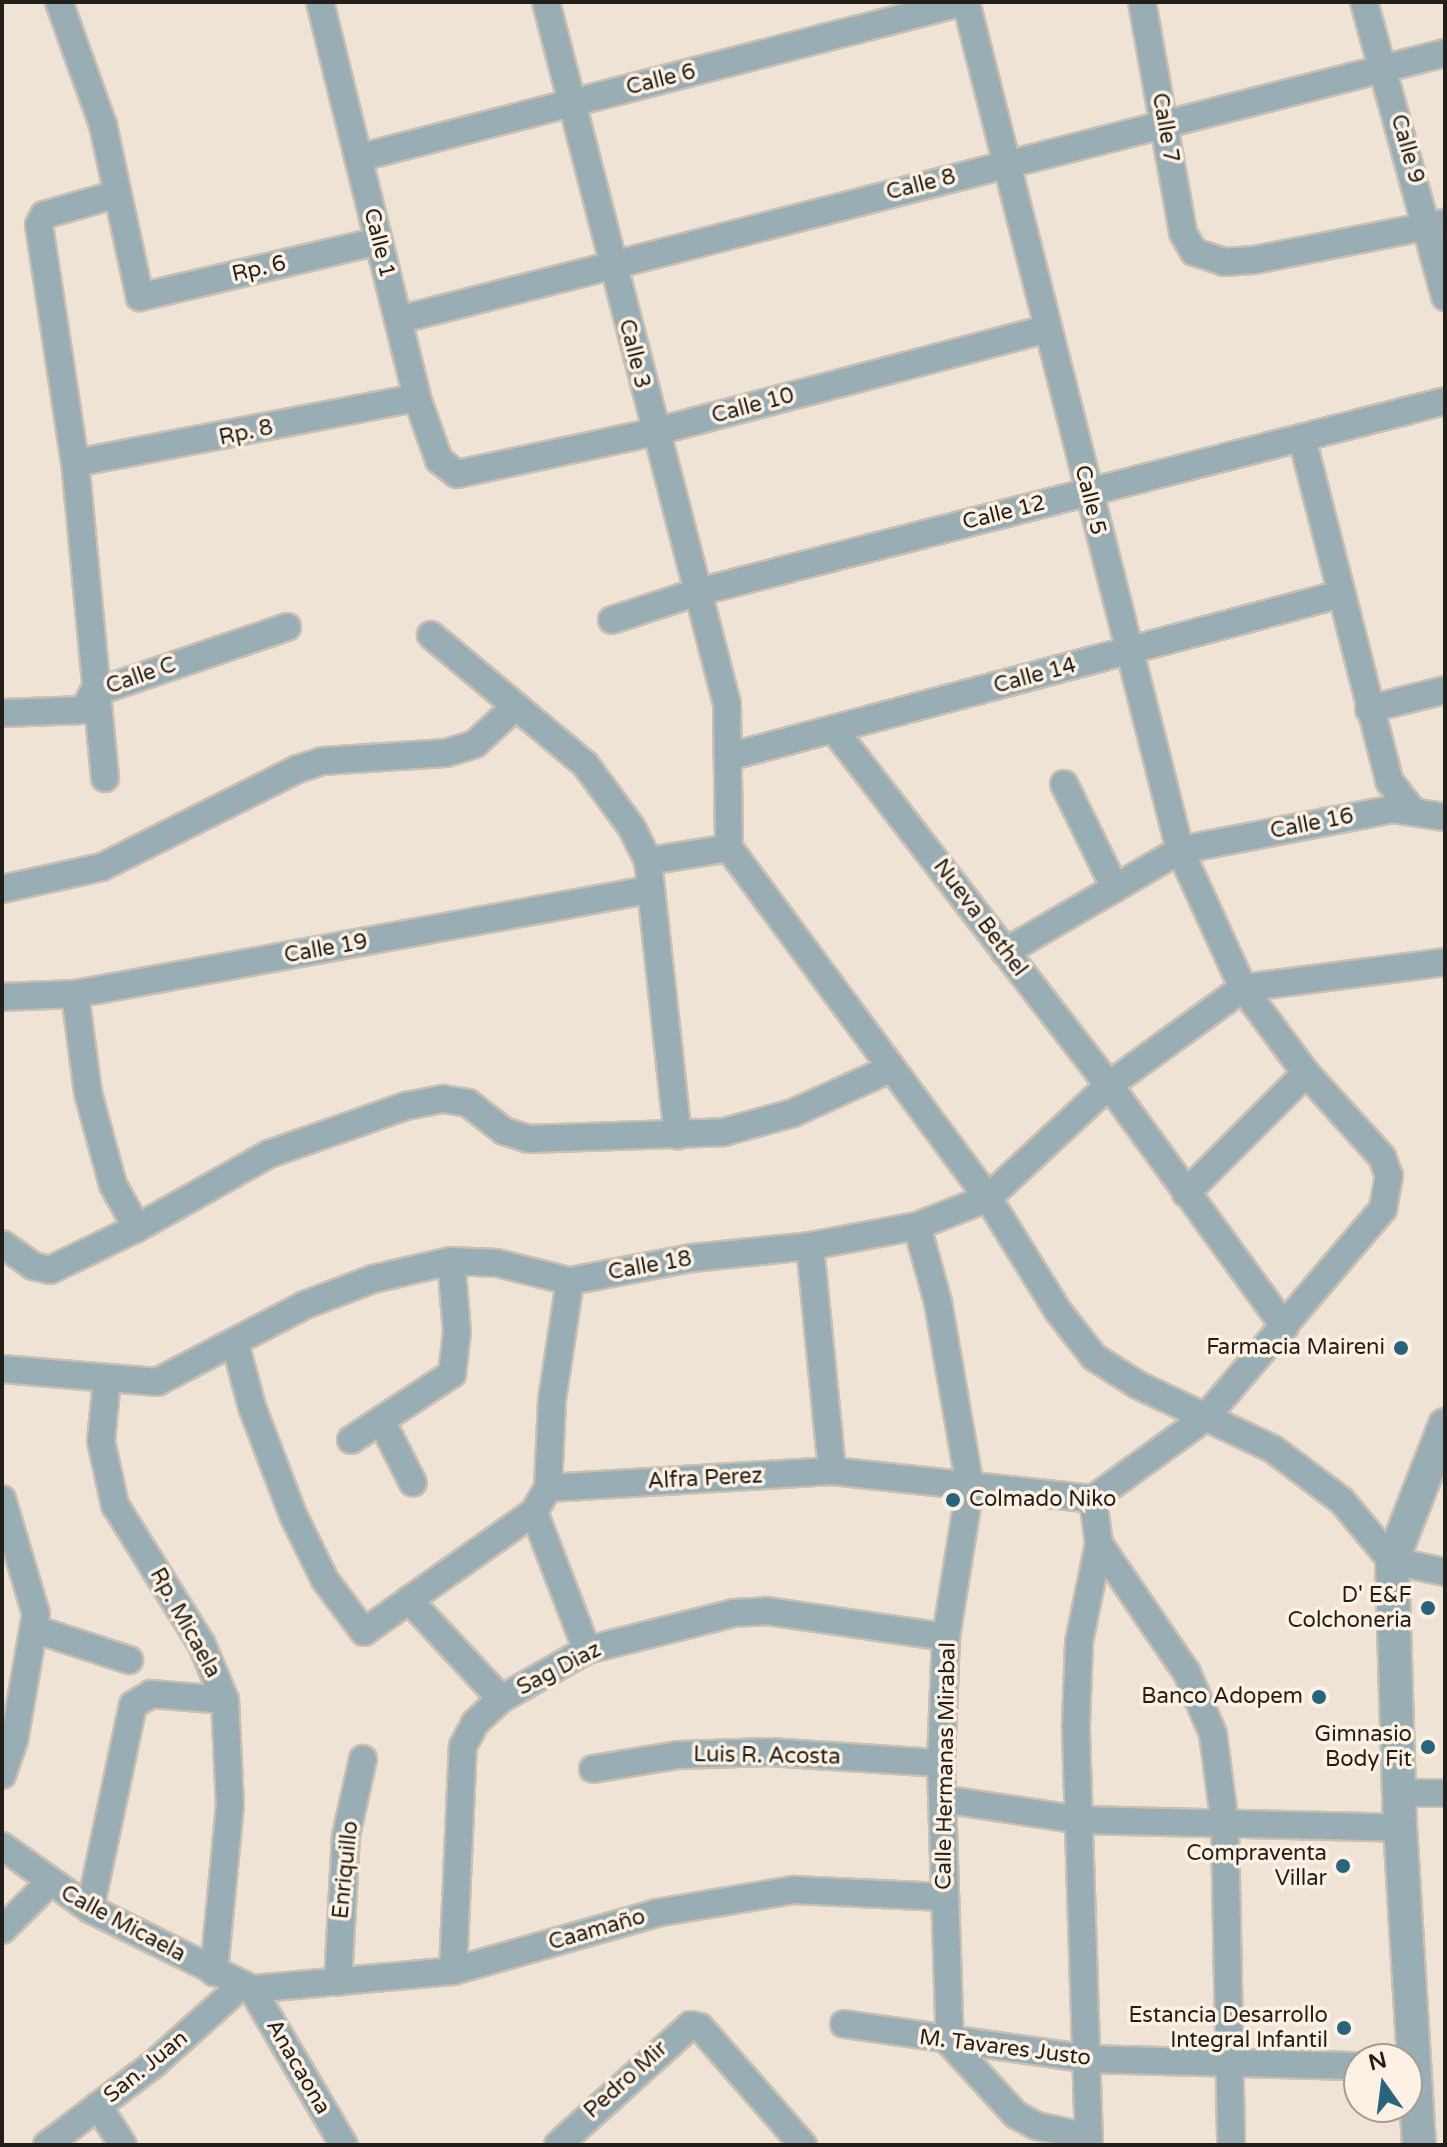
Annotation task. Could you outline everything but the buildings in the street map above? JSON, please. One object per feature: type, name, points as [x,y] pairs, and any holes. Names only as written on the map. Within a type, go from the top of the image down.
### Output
[{"type":"street","points":[[59,2],[103,125],[117,194],[44,215],[39,225],[75,463],[93,693],[105,778]]},
{"type":"street","name":"Calle 1","points":[[320,2],[417,398],[439,460],[457,474]]},
{"type":"street","name":"Calle 3","points":[[546,2],[654,432],[727,704],[729,848]]},
{"type":"street","name":"Calle 6","points":[[358,158],[965,2]]},
{"type":"street","name":"Calle 5","points":[[965,2],[1180,850],[1243,988],[1306,1073],[1382,1157],[1388,1193],[1383,1209],[1205,1418],[1093,1499]]},
{"type":"street","name":"Calle 7","points":[[1142,2],[1183,233],[1194,252],[1224,262],[1254,260],[1437,224]]},
{"type":"street","name":"Calle 9","points":[[1364,2],[1437,224],[1445,297]]},
{"type":"street","name":"Calle 8","points":[[398,320],[1445,53]]},
{"type":"street","name":"Rp. 6","points":[[117,194],[140,297],[378,241]]},
{"type":"street","name":"Calle 10","points":[[457,474],[654,432],[1048,329]]},
{"type":"street","name":"Rp. 8","points":[[75,463],[417,398]]},
{"type":"street","name":"Calle 12","points":[[612,620],[698,592],[1445,401]]},
{"type":"street","points":[[1302,438],[1390,782],[1413,811]]},
{"type":"street","name":"Calle 14","points":[[728,757],[1341,594]]},
{"type":"street","name":"Calle C","points":[[2,713],[84,710],[93,693],[287,627]]},
{"type":"street","points":[[431,635],[585,764],[632,828],[648,861],[648,890],[678,1135]]},
{"type":"street","points":[[1369,709],[1445,690]]},
{"type":"street","points":[[2,889],[102,867],[298,769],[323,761],[446,753],[475,744],[515,707]]},
{"type":"street","name":"Nueva Bethel","points":[[835,731],[1117,1095],[1285,1327]]},
{"type":"street","points":[[1064,784],[1115,888]]},
{"type":"street","name":"Calle 16","points":[[1005,952],[1180,850],[1392,809],[1445,817]]},
{"type":"street","points":[[648,861],[729,848],[988,1198],[1058,1311],[1094,1357],[1205,1418],[1273,1449],[1330,1492],[1392,1561],[1445,1572]]},
{"type":"street","name":"Calle 19","points":[[2,997],[75,994],[648,890]]},
{"type":"street","points":[[1243,988],[1445,962]]},
{"type":"street","name":"Calle 18","points":[[2,1369],[157,1382],[305,1305],[359,1284],[451,1261],[497,1263],[570,1281],[692,1258],[810,1246],[917,1226],[988,1198],[1117,1095],[1243,988]]},
{"type":"street","points":[[75,994],[88,1093],[113,1185],[137,1228]]},
{"type":"street","points":[[2,1244],[33,1266],[50,1270],[137,1228],[269,1154],[350,1122],[443,1099],[468,1103],[504,1131],[528,1139],[724,1132],[793,1113],[890,1069]]},
{"type":"street","points":[[1186,1193],[1306,1073]]},
{"type":"street","name":"Calle Hermanas Mirabal","points":[[917,1226],[941,1315],[970,1487],[946,1637],[941,1763],[950,2043]]},
{"type":"street","points":[[810,1246],[832,1471]]},
{"type":"street","points":[[351,1440],[452,1374],[457,1332],[451,1261]]},
{"type":"street","points":[[235,1343],[252,1407],[293,1515],[358,1630],[369,1631],[534,1512],[548,1488],[552,1400],[570,1281]]},
{"type":"street","name":"Rp. Micaela","points":[[107,1380],[101,1441],[115,1505],[202,1645],[225,1700],[230,1805],[214,1972]]},
{"type":"street","points":[[382,1422],[413,1483]]},
{"type":"street","points":[[1410,2043],[1392,1561],[1445,1425]]},
{"type":"street","name":"Alfra Perez","points":[[548,1488],[832,1471],[1093,1499]]},
{"type":"street","points":[[2,1499],[32,1588],[34,1629],[14,1741],[2,1775]]},
{"type":"street","points":[[950,2043],[1016,2115],[1037,2126],[1089,2141],[1089,2059],[1076,1725],[1079,1642],[1099,1544],[1093,1499]]},
{"type":"street","points":[[534,1512],[587,1650]]},
{"type":"street","points":[[1099,1544],[1187,1673],[1204,1706],[1225,1825],[1231,2145]]},
{"type":"street","points":[[409,1600],[501,1699]]},
{"type":"street","name":"Sag Diaz","points":[[453,1971],[463,1746],[475,1723],[501,1699],[587,1650],[701,1619],[767,1611],[946,1637]]},
{"type":"street","points":[[34,1629],[129,1660]]},
{"type":"street","points":[[90,1909],[133,1705],[151,1694],[225,1700]]},
{"type":"street","name":"Luis R. Acosta","points":[[593,1769],[678,1755],[769,1752],[941,1763]]},
{"type":"street","name":"Enriquillo","points":[[338,1982],[346,1836],[363,1759]]},
{"type":"street","points":[[1399,1793],[1445,1793]]},
{"type":"street","points":[[942,1799],[1081,1820],[1400,1828]]},
{"type":"street","name":"Calle Micaela","points":[[2,1846],[49,1883],[90,1909],[247,1987]]},
{"type":"street","points":[[2,1930],[49,1883]]},
{"type":"street","name":"Caamaño","points":[[247,1987],[453,1971],[656,1913],[794,1890],[944,1897]]},
{"type":"street","name":"San. Juan","points":[[47,2145],[247,1987]]},
{"type":"street","name":"Anacaona","points":[[247,1987],[344,2145]]},
{"type":"street","name":"M. Tavares Justo","points":[[844,2024],[950,2043],[1089,2059],[1343,2066]]},
{"type":"street","name":"Pedro Mir","points":[[558,2145],[681,2030],[700,2027],[803,2145]]},
{"type":"street","points":[[98,2106],[123,2145]]},
{"type":"street","points":[[1423,2123],[1427,2143]]},
{"type":"place","name":"Farmacia Maireni","points":[[1401,1348]]},
{"type":"place","name":"Colmado Niko","points":[[953,1500]]},
{"type":"place","name":"D' E&F Colchoneria","points":[[1428,1608]]},
{"type":"place","name":"Banco Adopem","points":[[1319,1697]]},
{"type":"place","name":"Gimnasio Body Fit","points":[[1428,1747]]},
{"type":"place","name":"Compraventa Villar","points":[[1343,1866]]},
{"type":"place","name":"Estancia Desarrollo Integral Infantil","points":[[1344,2028]]}]
